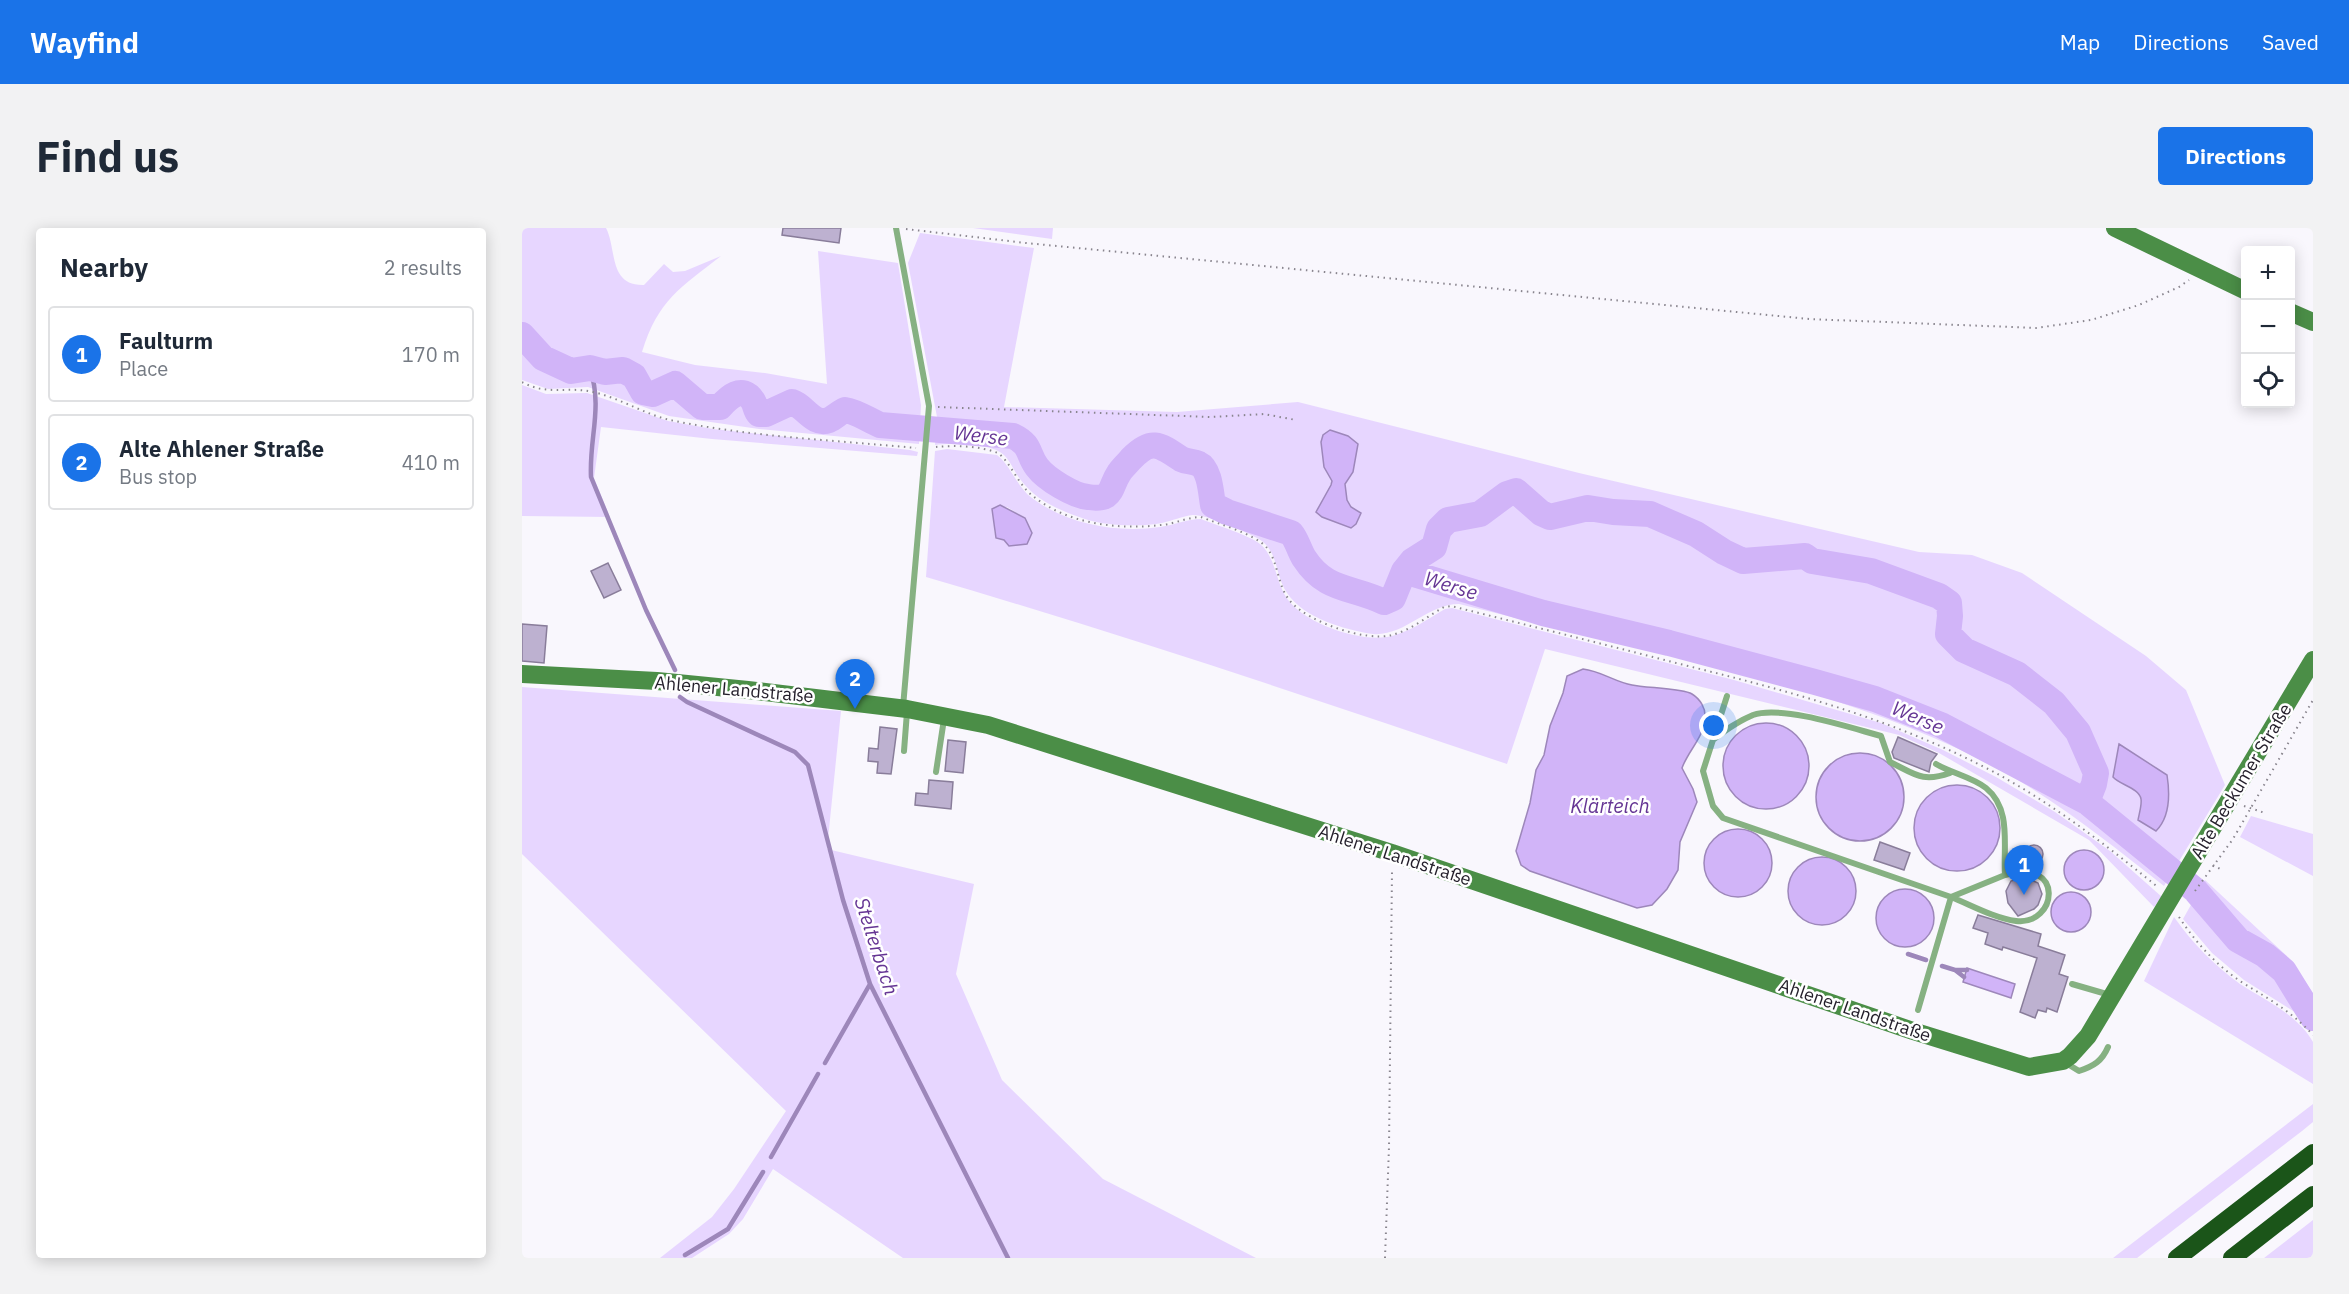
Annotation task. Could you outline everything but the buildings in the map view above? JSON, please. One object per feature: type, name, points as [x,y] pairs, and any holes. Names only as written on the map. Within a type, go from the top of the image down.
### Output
[{"type":"highway","points":[[2177,1258],[2313,1153]]},
{"type":"highway","points":[[2232,1258],[2313,1196]]},
{"type":"street","points":[[2115,228],[2241,289]]},
{"type":"street","points":[[2295,314],[2313,322]]},
{"type":"street","name":"Alte Beckumer Straße","points":[[2172,897],[2197,873],[2230,800],[2313,660]]},
{"type":"street","name":"Ahlener Landstraße","points":[[522,675],[657,681],[792,694],[905,708],[988,725],[1392,853],[1913,1031],[2018,1064],[2029,1067],[2063,1061]]},
{"type":"street","points":[[2063,1061],[2088,1036],[2172,897]]},
{"type":"lane","points":[[897,228],[929,406],[905,708],[904,751]]},
{"type":"lane","points":[[1726,696],[1703,771],[1713,806],[1723,819],[2017,921],[2033,920],[2042,911],[2048,901],[2049,888],[2044,879],[2034,873],[2021,870],[1951,897]]},
{"type":"lane","points":[[1713,740],[1733,725],[1755,714],[1816,719],[1881,736],[1890,762],[1924,778],[1934,778],[1950,772]]},
{"type":"lane","points":[[936,772],[944,715]]},
{"type":"lane","points":[[1936,764],[1985,788],[1998,804],[2005,827],[2005,875]]},
{"type":"lane","points":[[1918,1010],[1951,897]]},
{"type":"lane","points":[[2072,984],[2113,996]]},
{"type":"lane","points":[[2063,1061],[2079,1071],[2103,1058],[2108,1047]]},
{"type":"path","points":[[897,228],[1038,245],[1809,319],[2036,328],[2091,320],[2139,305],[2179,287],[2202,271]]},
{"type":"path","points":[[522,382],[547,391],[587,391],[602,394],[668,419],[758,432],[926,447],[948,446],[990,450],[998,453],[1032,496],[1052,509],[1086,522],[1110,526],[1161,525],[1191,517],[1201,517],[1260,541],[1268,549],[1282,588],[1291,602],[1319,621],[1341,629],[1368,636],[1390,636],[1405,630],[1444,607],[1451,606],[1733,677],[1881,720],[1993,772],[2056,809],[2111,849],[2172,897],[2189,932],[2209,956],[2242,982],[2292,1014],[2313,1035]]},
{"type":"path","points":[[929,406],[1211,417],[1264,414],[1296,420]]},
{"type":"path","points":[[2197,873],[2233,839],[2313,700]]},
{"type":"path","points":[[2230,800],[2250,810],[2265,813]]},
{"type":"path","points":[[1385,1258],[1389,1147],[1392,853]]},
{"type":"shaded area","points":[[522,228],[606,228],[619,273],[632,284],[644,285],[664,264],[673,272],[685,271],[721,256],[672,296],[655,320],[642,352],[695,365],[765,373],[827,384],[818,251],[898,263],[921,405],[919,444],[759,429],[669,416],[588,387],[548,389],[522,380]]},
{"type":"shaded area","points":[[973,228],[1053,228],[1052,239]]},
{"type":"shaded area","points":[[920,233],[1034,248],[1004,407],[1177,412],[1298,402],[1579,473],[1919,552],[1972,555],[2022,573],[2146,656],[2186,690],[2225,785],[2164,886],[2060,807],[1993,766],[1913,729],[1833,700],[1709,666],[1459,604],[1435,610],[1391,632],[1379,634],[1331,624],[1309,613],[1291,598],[1281,581],[1275,560],[1264,542],[1243,531],[1216,520],[1193,515],[1144,525],[1093,521],[1067,512],[1041,499],[1026,487],[1008,460],[998,451],[976,445],[935,445],[937,417],[908,263]],"holes":[[[2119,744],[2156,767],[2139,811],[2142,801],[2138,793],[2113,777]]]},
{"type":"shaded area","points":[[522,385],[546,394],[587,393],[668,421],[713,429],[918,452],[917,456],[712,439],[601,427],[594,478],[610,517],[522,516]]},
{"type":"shaded area","points":[[947,449],[997,455],[1032,498],[1061,515],[1077,521],[1110,528],[1144,529],[1201,519],[1248,537],[1260,544],[1269,555],[1283,591],[1294,606],[1319,623],[1349,634],[1379,638],[1392,636],[1413,628],[1445,609],[1452,608],[1734,680],[1881,723],[1943,750],[1996,777],[2055,812],[2110,851],[2162,897],[2154,907],[2089,840],[1939,753],[1899,735],[1545,649],[1507,764],[1145,644],[926,577],[935,451]],"holes":[[[1007,507],[1025,518],[1021,544],[1009,546],[1004,540],[996,538],[992,509]]]},
{"type":"shaded area","points":[[522,687],[841,711],[827,849],[974,884],[956,974],[1002,1080],[1103,1179],[1256,1258],[903,1258],[773,1169],[743,1219],[729,1234],[692,1258],[660,1258],[712,1217],[734,1189],[786,1111],[522,854]]},
{"type":"shaded area","points":[[2251,816],[2313,834],[2313,876],[2240,837]]},
{"type":"shaded area","points":[[2205,880],[2289,958],[2313,993],[2313,1031],[2298,1014],[2244,980],[2212,953],[2183,919]]},
{"type":"shaded area","points":[[2174,917],[2204,954],[2221,969],[2290,1016],[2306,1032],[2313,1042],[2313,1084],[2144,981]]},
{"type":"shaded area","points":[[2313,1104],[2313,1122],[2302,1131],[2137,1258],[2113,1258]]},
{"type":"shaded area","points":[[2313,1220],[2313,1258],[2264,1258]]},
{"type":"water","points":[[1330,430],[1348,436],[1358,444],[1353,472],[1345,484],[1347,500],[1351,507],[1361,513],[1356,524],[1351,528],[1322,517],[1316,512],[1332,481],[1324,467],[1321,442],[1323,435]]},
{"type":"water","points":[[1000,505],[1025,518],[1032,533],[1027,544],[1009,546],[1004,540],[996,538],[992,509]]},
{"type":"water","name":"Klärteich","points":[[1583,669],[1632,685],[1687,692],[1698,698],[1705,711],[1702,731],[1682,768],[1697,802],[1680,842],[1678,870],[1667,889],[1652,905],[1637,908],[1530,871],[1521,865],[1516,851],[1530,803],[1536,770],[1544,755],[1550,726],[1567,676]]},
{"type":"water","points":[[1766,723],[1783,726],[1797,735],[1806,749],[1809,766],[1806,783],[1797,797],[1783,806],[1766,809],[1749,806],[1735,797],[1726,783],[1723,766],[1726,749],[1735,735],[1749,726]]},
{"type":"water","points":[[2119,744],[2167,775],[2168,805],[2164,819],[2156,831],[2138,820],[2140,795],[2113,777]]},
{"type":"water","points":[[1860,753],[1877,757],[1891,766],[1900,780],[1904,797],[1900,814],[1891,828],[1877,837],[1860,841],[1843,837],[1829,828],[1820,814],[1816,797],[1820,780],[1829,766],[1843,757]]},
{"type":"water","points":[[1957,785],[1973,789],[1987,798],[1996,812],[2000,828],[1996,844],[1987,858],[1973,867],[1957,871],[1941,867],[1927,858],[1918,844],[1914,828],[1918,812],[1927,798],[1941,789]]},
{"type":"water","points":[[1738,829],[1751,832],[1762,839],[1769,850],[1772,863],[1769,876],[1762,887],[1751,894],[1738,897],[1725,894],[1714,887],[1707,876],[1704,863],[1707,850],[1714,839],[1725,832]]},
{"type":"water","points":[[2084,850],[2098,856],[2104,870],[2098,884],[2084,890],[2070,884],[2064,870],[2070,856]]},
{"type":"water","points":[[1822,857],[1835,860],[1846,867],[1853,878],[1856,891],[1853,904],[1846,915],[1835,922],[1822,925],[1809,922],[1798,915],[1791,904],[1788,891],[1791,878],[1798,867],[1809,860]]},
{"type":"water","points":[[1905,889],[1916,891],[1929,902],[1934,918],[1932,929],[1921,942],[1905,947],[1894,945],[1881,934],[1876,918],[1878,907],[1889,894]]},
{"type":"water","points":[[2071,892],[2085,898],[2091,912],[2085,926],[2071,932],[2057,926],[2051,912],[2057,898]]},
{"type":"water","points":[[1967,968],[2015,984],[2011,998],[1963,982]]},
{"type":"waterway","name":"Werse","points":[[522,335],[543,358],[571,371],[590,368],[605,372],[623,370],[634,376],[643,392],[653,394],[675,384],[702,407],[720,407],[735,394],[740,393],[749,396],[759,414],[766,414],[792,402],[814,418],[823,421],[845,410],[859,414],[880,425],[1013,436],[1026,446],[1037,467],[1047,477],[1082,496],[1096,498],[1107,495],[1120,471],[1138,452],[1150,446],[1161,447],[1181,459],[1203,467],[1209,482],[1213,505],[1227,512],[1291,533],[1312,569],[1330,583],[1340,587],[1384,602],[1393,598],[1404,571],[1543,613],[1669,643],[1875,699],[1941,725],[2087,802],[2195,890],[2238,940],[2265,955],[2284,971],[2313,1018]]},
{"type":"waterway","points":[[590,368],[594,383],[596,410],[591,477],[646,610],[675,670]]},
{"type":"waterway","points":[[1404,571],[1412,561],[1434,547],[1439,529],[1448,520],[1480,514],[1507,494],[1516,491],[1541,513],[1550,517],[1588,508],[1650,514],[1696,534],[1743,561],[1805,556],[1812,561],[1871,571],[1939,596],[1949,603],[1948,634],[1964,650],[2017,674],[2054,703],[2078,732],[2096,773],[2087,802]]},
{"type":"waterway","name":"Stelterbach","points":[[680,697],[795,752],[808,765],[843,900],[870,984],[1008,1258]]},
{"type":"waterway","points":[[1908,954],[1926,960]]},
{"type":"waterway","points":[[1942,966],[1955,970],[1964,977]]},
{"type":"waterway","points":[[1955,970],[1967,970]]},
{"type":"waterway","points":[[825,1063],[870,984]]},
{"type":"waterway","points":[[771,1157],[818,1074]]},
{"type":"waterway","points":[[685,1255],[728,1229],[763,1172]]},
{"type":"place","name":"Alte Ahlener Straße","points":[[855,709]]},
{"type":"place","name":"Faulturm","points":[[2024,895]]}]
